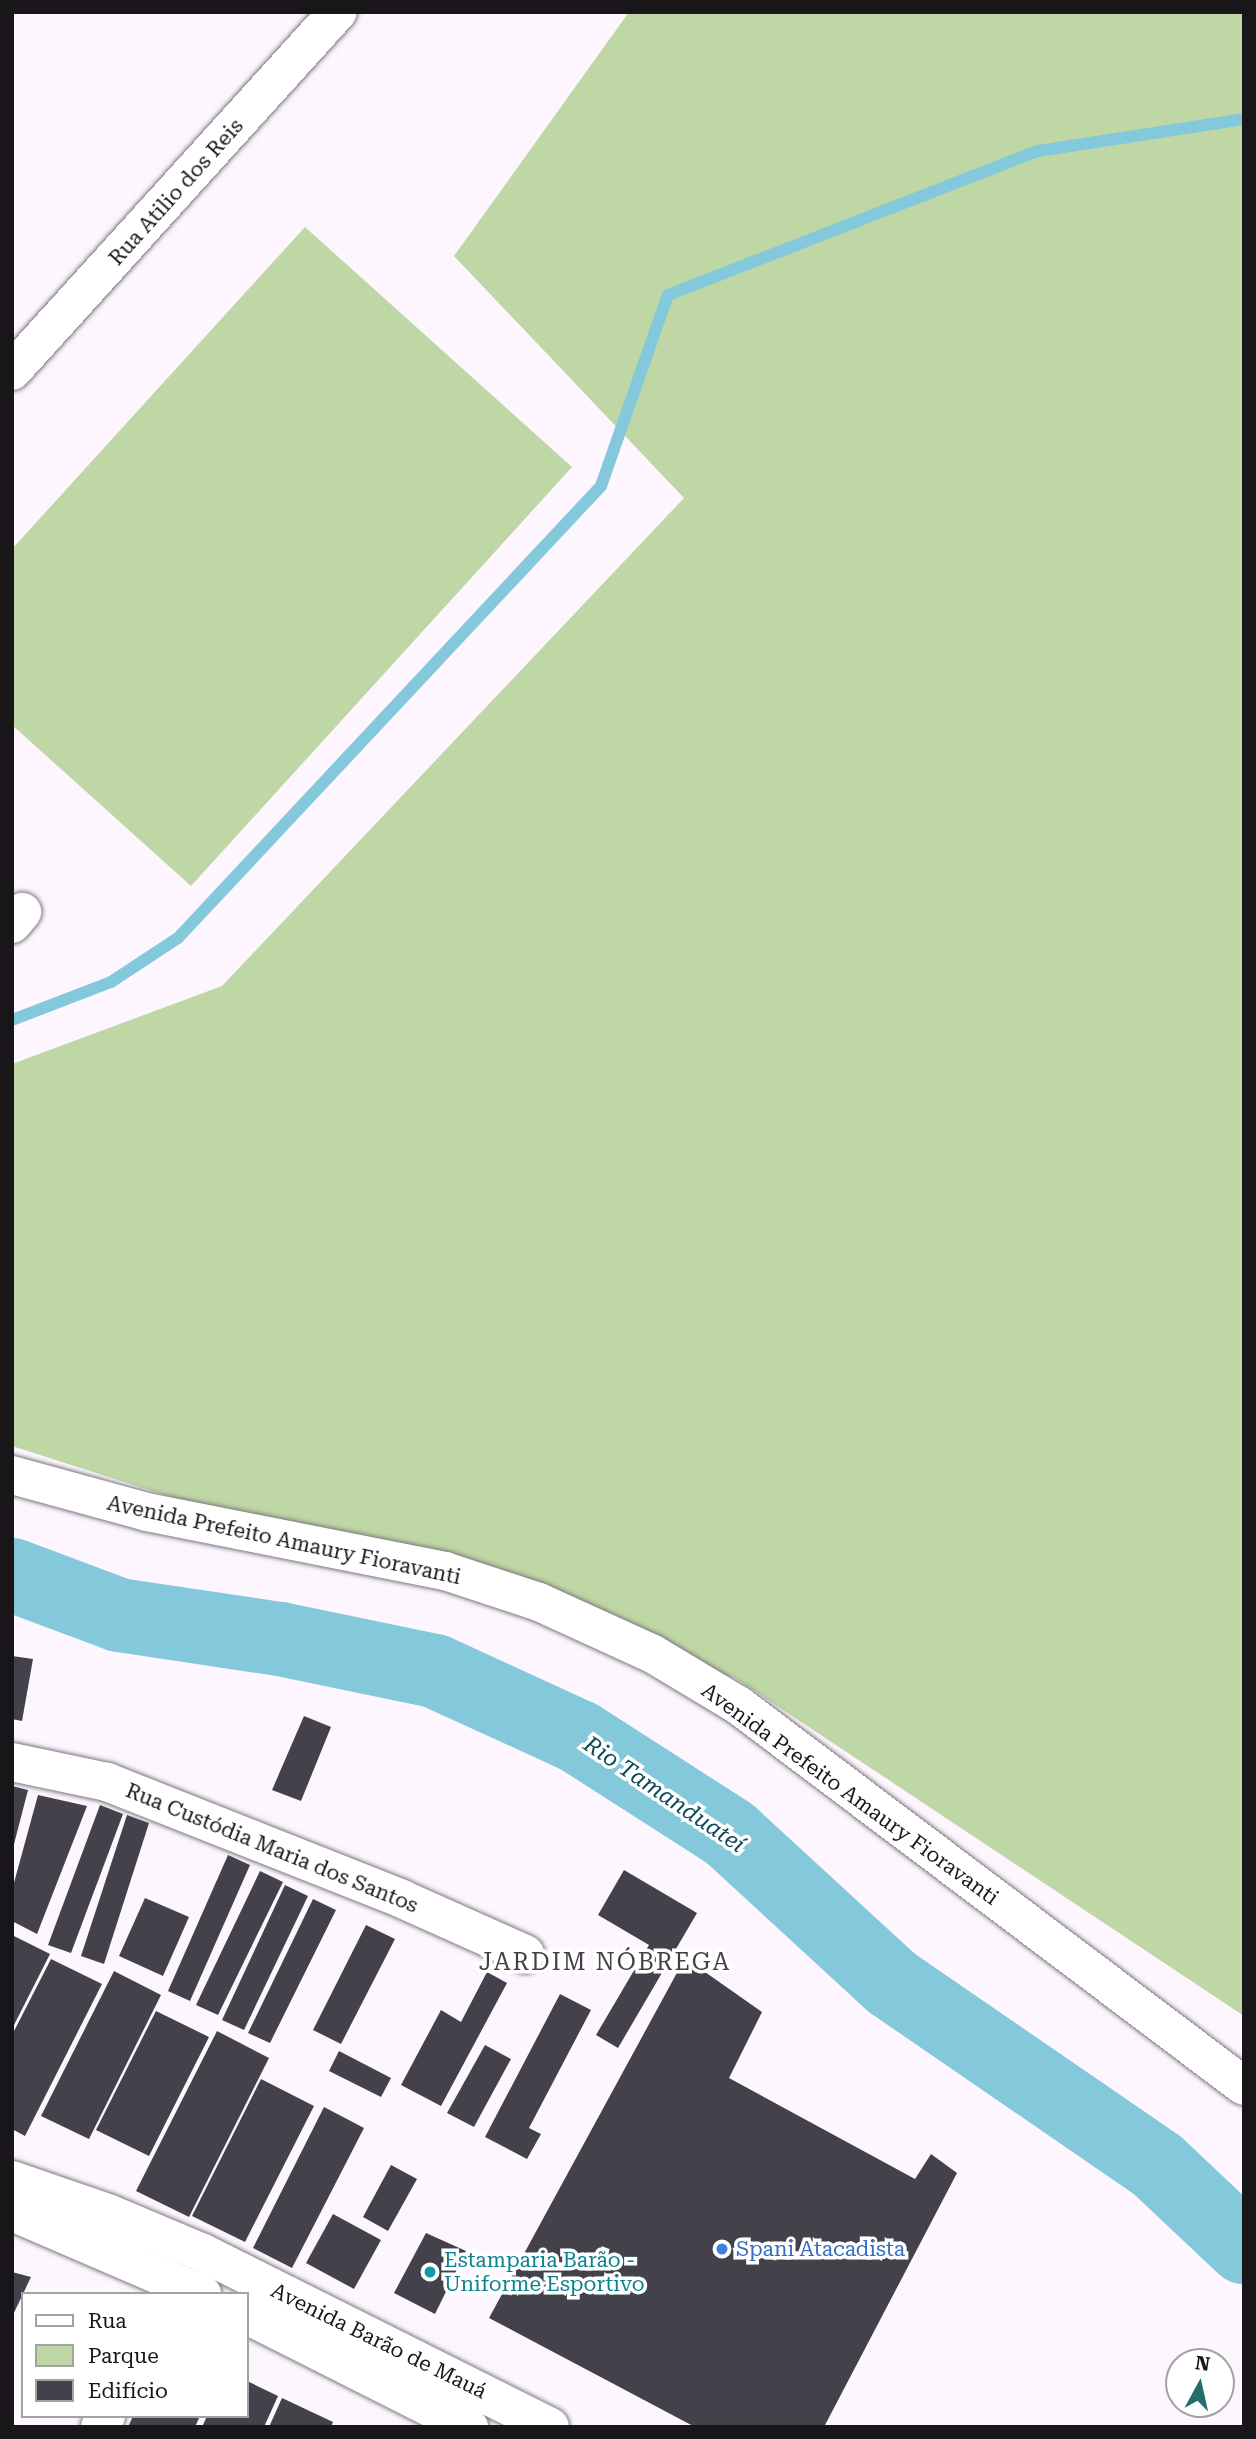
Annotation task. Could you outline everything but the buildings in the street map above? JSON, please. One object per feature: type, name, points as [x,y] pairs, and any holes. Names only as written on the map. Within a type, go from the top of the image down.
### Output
[{"type":"street","name":"Rua Atilio dos Reis","points":[[12,371],[338,12]]},
{"type":"street","name":"Avenida Prefeito Amaury Fioravanti","points":[[12,1475],[147,1512],[445,1571],[539,1602],[653,1654],[738,1705],[1244,2086]]},
{"type":"street","name":"Rua Custódia Maria dos Santos","points":[[12,1762],[107,1782],[402,1899],[525,1954]]},
{"type":"street","name":"Avenida Barão de Mauá","points":[[12,2180],[108,2213],[203,2253],[550,2427]]},
{"type":"street","points":[[12,2212],[179,2289]]},
{"type":"street","name":"Avenida Barão de Mauá","points":[[248,2316],[469,2427]]},
{"type":"green space","points":[[629,12],[1244,12],[1244,2016],[735,1678],[12,1446],[12,1064],[222,986],[684,498],[454,256]]},
{"type":"green space","points":[[305,227],[572,467],[191,886],[12,725],[12,549]]},
{"type":"waterway","points":[[12,1020],[111,982],[178,938],[601,486],[668,295],[1038,151],[1244,119]]},
{"type":"waterway","name":"Rio Tamanduateí","points":[[12,1575],[119,1615],[280,1639],[435,1671],[579,1737],[730,1834],[892,1983],[1157,2165],[1244,2247]]},
{"type":"place","name":"Spani Atacadista","points":[[722,2249]]},
{"type":"place","name":"Estamparia Barão - Uniforme Esportivo","points":[[430,2272]]},
{"type":"district","name":"JARDIM NÓBREGA","points":[[605,1963]]}]
